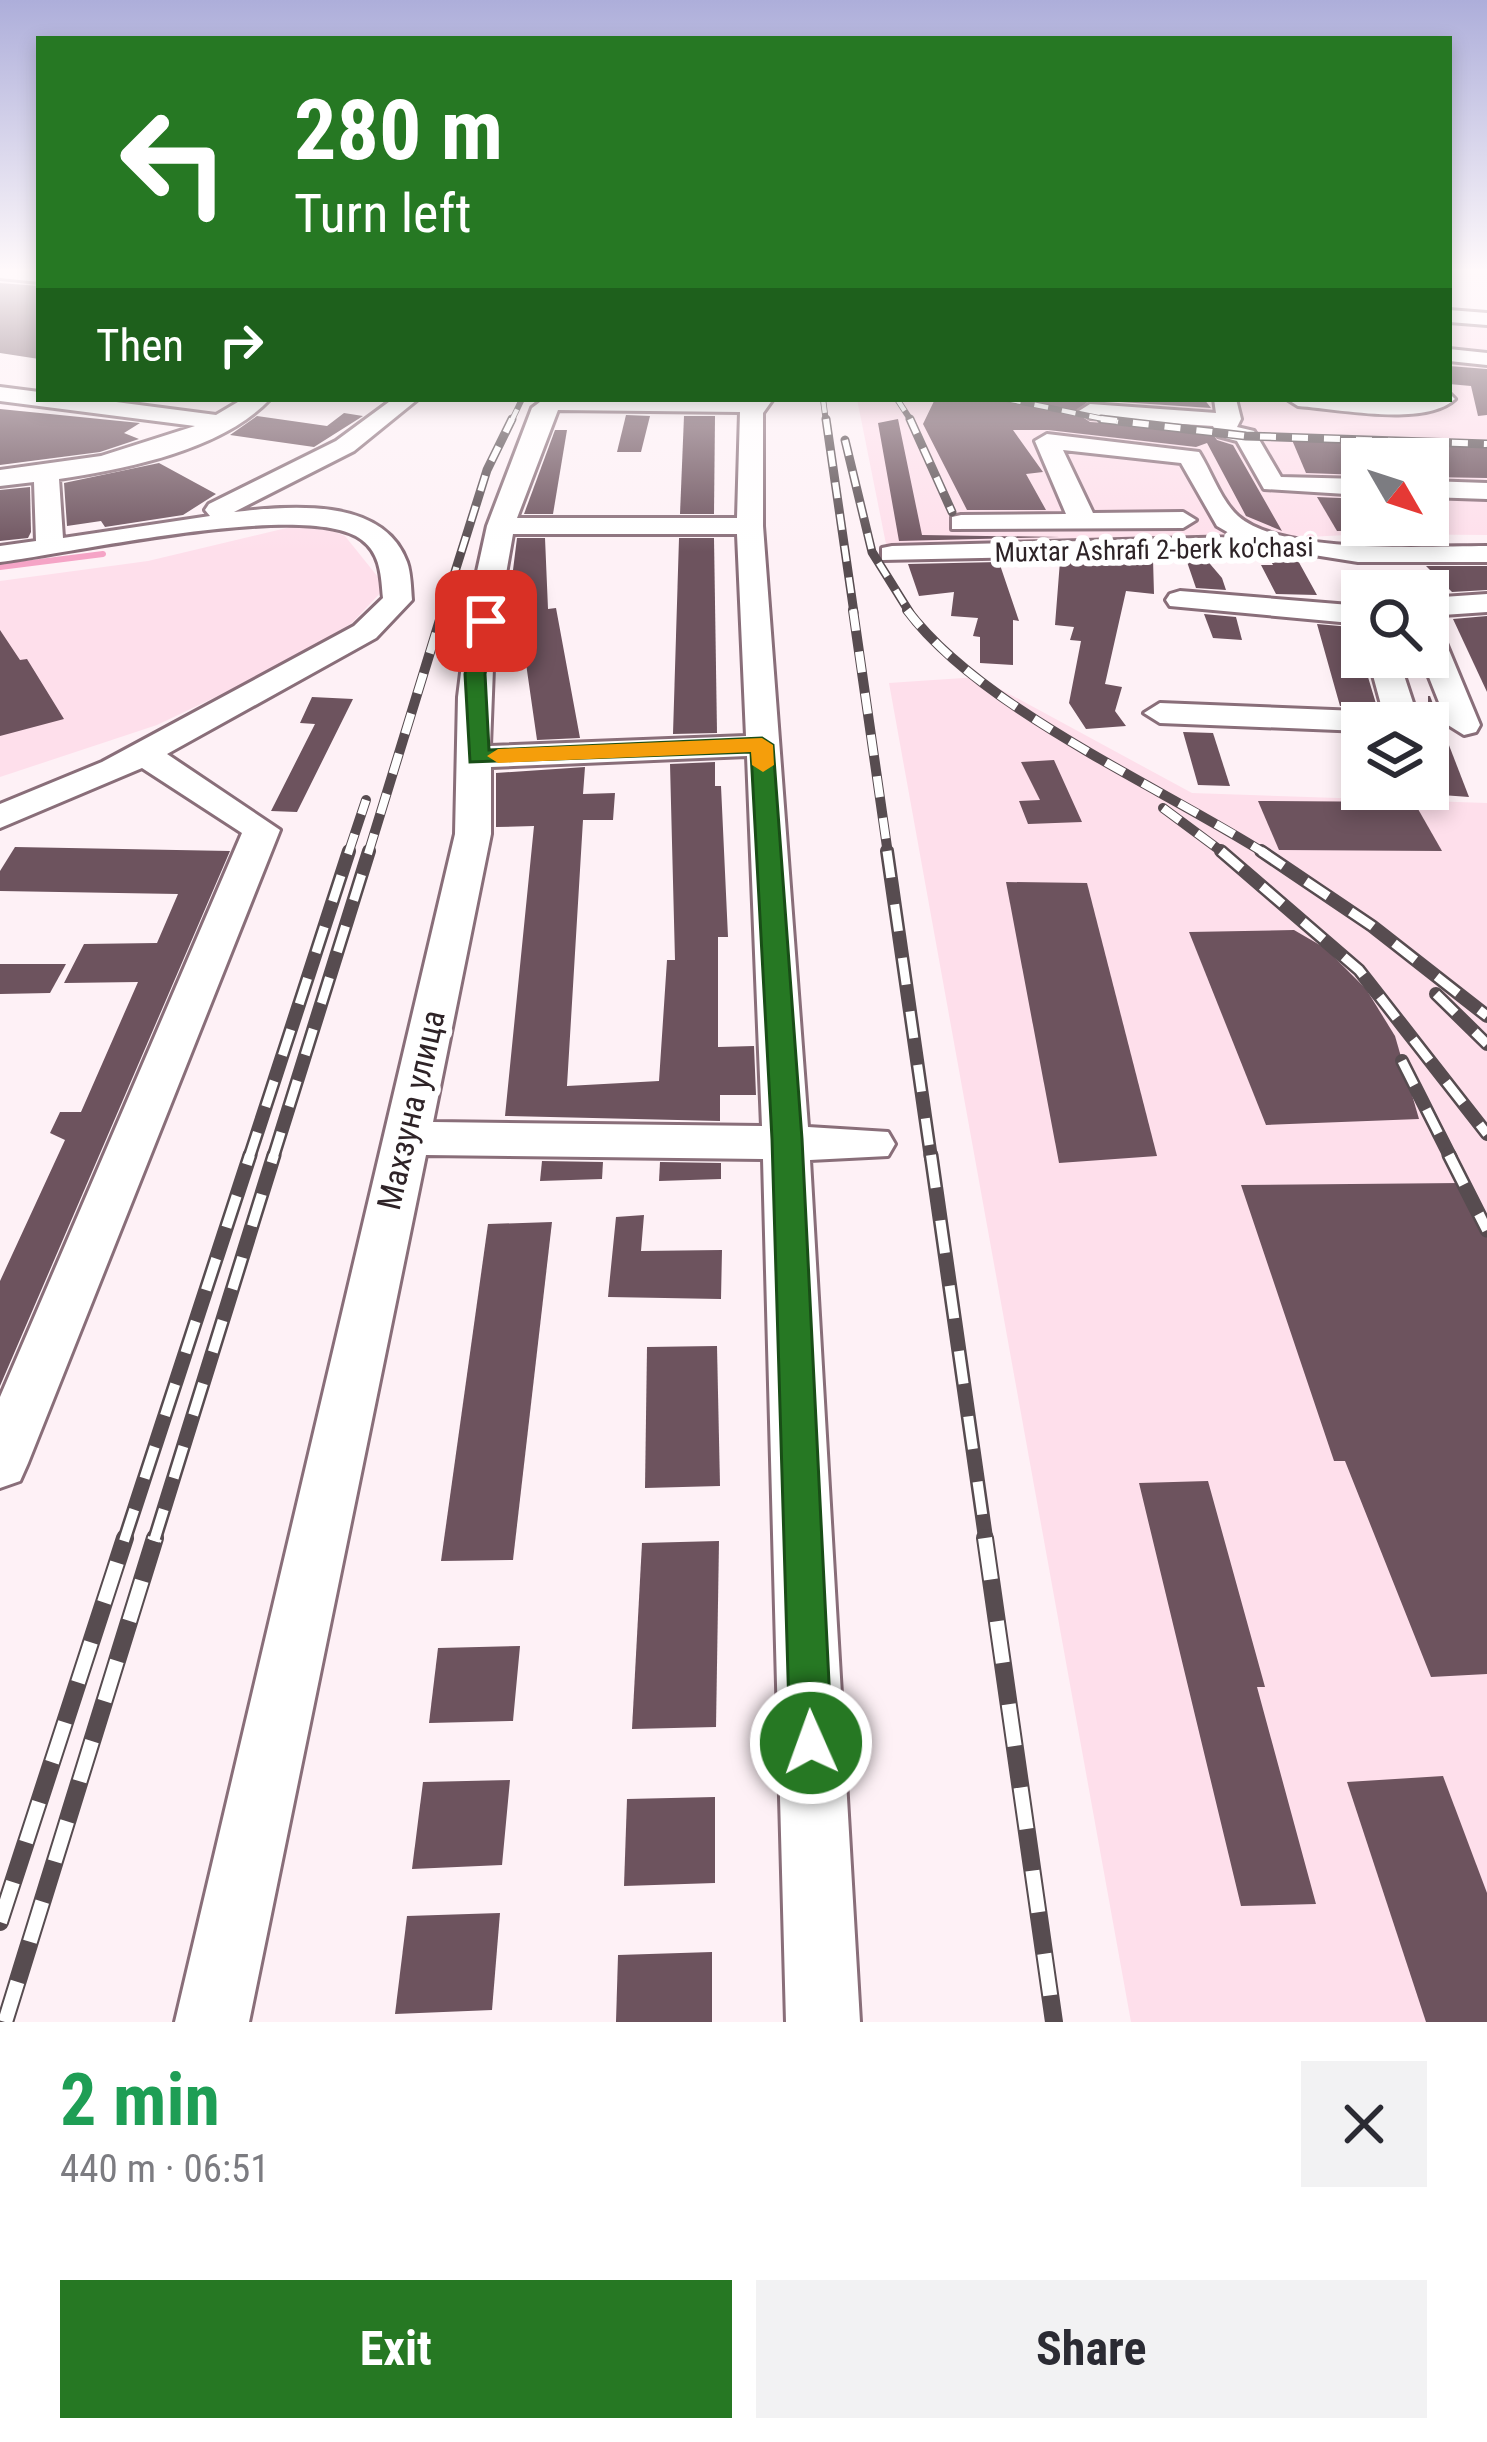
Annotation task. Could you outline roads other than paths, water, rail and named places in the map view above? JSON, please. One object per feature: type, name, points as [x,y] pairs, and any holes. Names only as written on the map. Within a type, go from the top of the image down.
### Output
[{"type":"street","points":[[0,393],[36,371]]},
{"type":"street","points":[[0,393],[36,398]]},
{"type":"street","points":[[68,402],[220,422]]},
{"type":"street","points":[[0,478],[46,475],[141,452],[220,422],[254,402]]},
{"type":"street","points":[[155,533],[224,507],[345,446],[403,402]]},
{"type":"street","name":"Махзуна улица","points":[[212,2022],[473,834],[478,757],[475,674],[500,526],[509,491],[548,405],[564,402]]},
{"type":"street","name":"Махзуна улица","points":[[759,402],[751,413],[750,526],[787,1139],[823,2022]]},
{"type":"street","points":[[1340,402],[1424,408],[1437,402]]},
{"type":"street","points":[[1090,411],[1224,410],[1226,431],[1250,442],[1273,484],[1341,486]]},
{"type":"street","points":[[1082,519],[1047,441],[1190,458],[1226,520]]},
{"type":"street","points":[[46,475],[50,548]]},
{"type":"street","points":[[1449,490],[1487,491]]},
{"type":"street","points":[[0,554],[280,512],[340,520],[375,535],[400,577],[398,600],[365,632],[142,754],[0,817]]},
{"type":"street","points":[[961,523],[1226,520],[1270,545]]},
{"type":"street","points":[[500,526],[750,526]]},
{"type":"street","name":"Muxtar Ashrafi 2-berk ko'chasi","points":[[892,554],[1305,544],[1358,554],[1487,554]]},
{"type":"street","points":[[1358,554],[1361,570]]},
{"type":"street","points":[[1180,600],[1341,613]]},
{"type":"street","points":[[1449,606],[1487,603]]},
{"type":"street","points":[[1449,675],[1476,726]]},
{"type":"street","points":[[1160,713],[1341,720]]},
{"type":"street","points":[[478,757],[762,745]]},
{"type":"street","points":[[0,1463],[262,830],[142,754]]},
{"type":"street","points":[[404,1138],[787,1139],[872,1144]]},
{"type":"waterway","points":[[0,567],[103,554]]},
{"type":"railway","points":[[511,422],[521,402]]},
{"type":"railway","points":[[823,402],[826,422]]},
{"type":"railway","points":[[899,402],[912,422]]},
{"type":"railway","points":[[1021,402],[1107,420]]},
{"type":"railway","points":[[442,613],[487,470],[512,419]]},
{"type":"railway","points":[[826,419],[854,613]]},
{"type":"railway","points":[[910,419],[952,512]]},
{"type":"railway","points":[[1101,419],[1107,420]]},
{"type":"railway","points":[[1107,420],[1246,436],[1487,444]]},
{"type":"railway","points":[[1107,420],[1118,422]]},
{"type":"railway","points":[[845,440],[872,552],[910,613]]},
{"type":"railway","points":[[368,854],[443,610]]},
{"type":"railway","points":[[853,610],[888,854]]},
{"type":"railway","points":[[907,610],[939,646],[1025,713],[1266,854]]},
{"type":"railway","points":[[349,851],[366,800]]},
{"type":"railway","points":[[1163,808],[1221,851]]},
{"type":"railway","points":[[249,1158],[349,851]]},
{"type":"railway","points":[[273,1158],[369,851]]},
{"type":"railway","points":[[887,851],[931,1158]]},
{"type":"railway","points":[[1221,851],[1225,854]]},
{"type":"railway","points":[[1221,851],[1359,970],[1487,1134]]},
{"type":"railway","points":[[1261,851],[1372,926],[1487,1016]]},
{"type":"railway","points":[[1436,994],[1487,1044]]},
{"type":"railway","points":[[1402,1061],[1451,1158]]},
{"type":"railway","points":[[124,1541],[250,1155]]},
{"type":"railway","points":[[154,1541],[274,1155]]},
{"type":"railway","points":[[931,1155],[986,1541]]},
{"type":"railway","points":[[1449,1155],[1487,1230]]},
{"type":"railway","points":[[0,1922],[125,1538]]},
{"type":"railway","points":[[5,2022],[155,1538]]},
{"type":"railway","points":[[985,1538],[1054,2022]]}]
